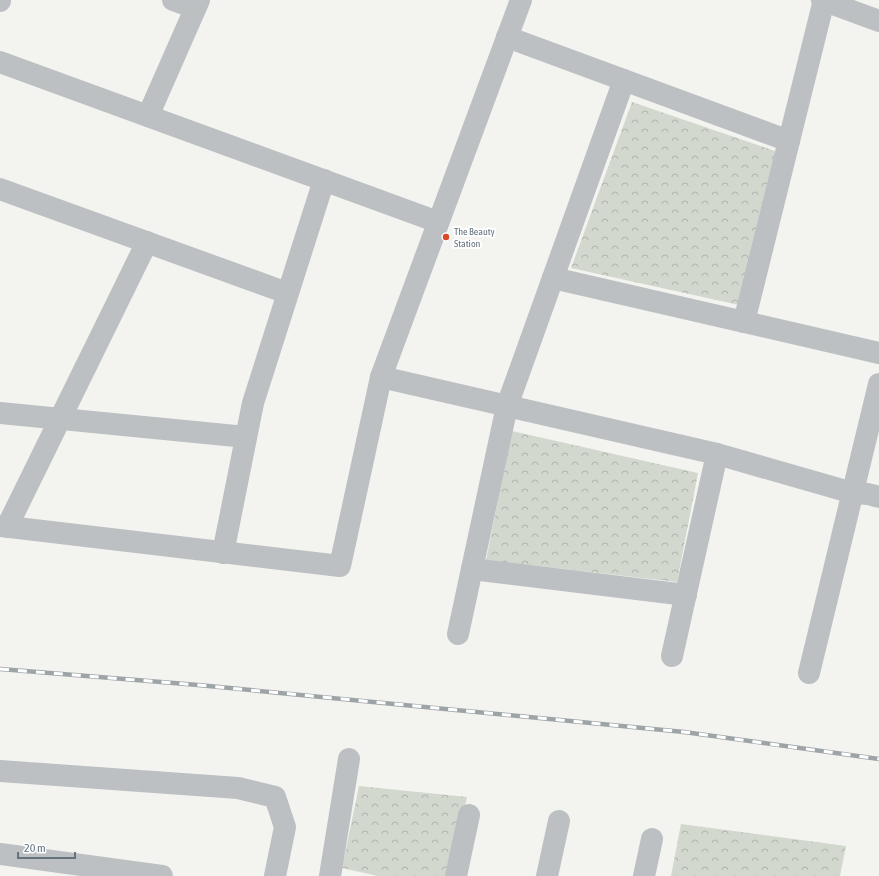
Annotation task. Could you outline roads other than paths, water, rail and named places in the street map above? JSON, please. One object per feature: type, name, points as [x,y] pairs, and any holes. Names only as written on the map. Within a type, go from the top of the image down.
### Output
[{"type":"street","points":[[148,116],[197,4],[173,0]]},
{"type":"street","points":[[147,242],[61,419],[4,527],[340,566],[380,377],[521,0]]},
{"type":"street","points":[[744,322],[790,140],[823,0],[879,21]]},
{"type":"street","points":[[507,37],[790,140]]},
{"type":"street","points":[[0,62],[438,222]]},
{"type":"street","points":[[458,634],[507,406],[624,80]]},
{"type":"street","points":[[223,553],[253,403],[324,180]]},
{"type":"street","points":[[0,189],[287,293]]},
{"type":"street","points":[[553,278],[879,353]]},
{"type":"street","points":[[380,377],[717,454],[853,493],[868,494],[879,497]]},
{"type":"street","points":[[809,674],[879,384]]},
{"type":"street","points":[[0,413],[246,437]]},
{"type":"street","points":[[672,656],[717,454]]},
{"type":"street","points":[[472,569],[686,595]]},
{"type":"street","points":[[330,876],[349,759]]},
{"type":"street","points":[[0,771],[238,788],[275,797],[285,827],[275,876]]},
{"type":"street","points":[[456,876],[469,815]]},
{"type":"street","points":[[547,876],[559,821]]},
{"type":"street","points":[[644,876],[652,838]]},
{"type":"street","points":[[0,854],[162,876]]},
{"type":"railway","points":[[0,669],[198,685],[684,732],[879,759]]},
{"type":"place","name":"The Beauty Station","points":[[446,237]]}]
